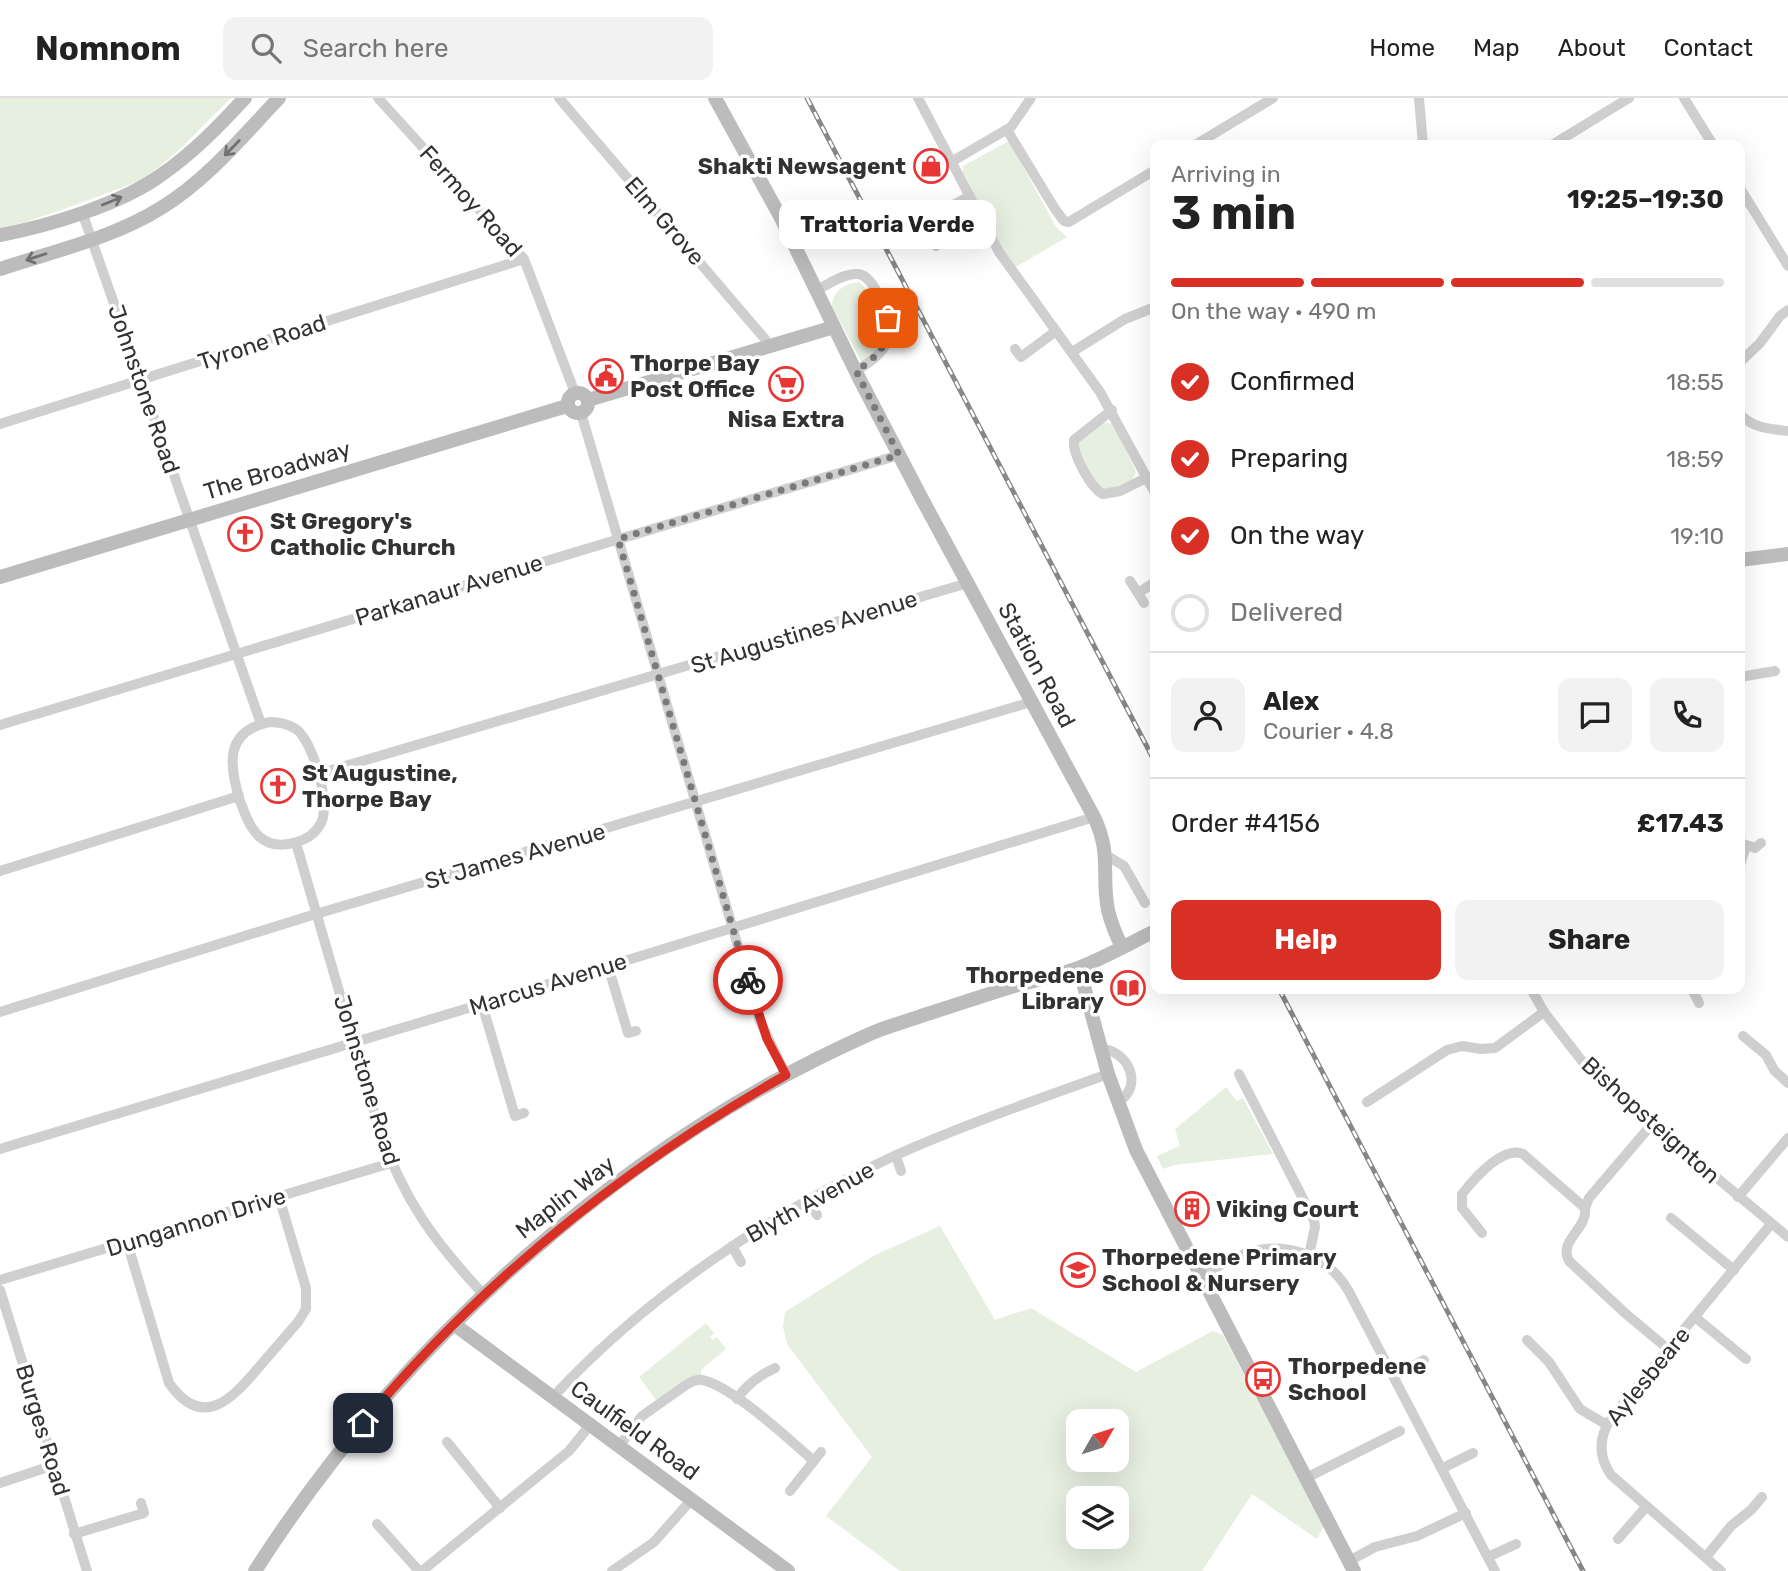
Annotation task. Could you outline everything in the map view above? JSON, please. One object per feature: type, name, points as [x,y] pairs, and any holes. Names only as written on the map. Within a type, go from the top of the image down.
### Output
[{"type":"street","points":[[0,235],[118,199],[160,176],[192,151],[245,98]]},
{"type":"street","points":[[0,268],[118,230],[144,218],[178,197],[219,162],[279,98]]},
{"type":"street","name":"Fermoy Road","points":[[379,98],[524,259],[578,403],[732,928],[761,1021],[786,1075]]},
{"type":"street","name":"Elm Grove","points":[[559,98],[724,290],[765,339],[767,346]]},
{"type":"street","name":"Station Road","points":[[715,98],[781,218],[922,499],[1101,830],[1106,855],[1108,911],[1122,947]]},
{"type":"street","points":[[918,98],[1003,259],[1112,410],[1150,485]]},
{"type":"street","points":[[951,162],[1011,127],[1031,98]]},
{"type":"street","points":[[1203,140],[1273,98]]},
{"type":"street","points":[[1419,98],[1423,140]]},
{"type":"street","points":[[1569,140],[1629,98]]},
{"type":"street","points":[[1684,98],[1710,140]]},
{"type":"street","points":[[1007,130],[1060,217],[1069,222],[1150,173]]},
{"type":"street","points":[[921,231],[933,216],[970,196]]},
{"type":"street","points":[[1745,196],[1788,266]]},
{"type":"street","name":"Johnstone Road","points":[[82,212],[261,724]]},
{"type":"street","points":[[903,220],[907,226],[930,234],[936,246]]},
{"type":"street","name":"Tyrone Road","points":[[0,424],[524,259]]},
{"type":"street","points":[[817,290],[845,276],[855,273],[863,275],[869,280],[884,307],[888,318],[888,340],[874,359],[856,371]]},
{"type":"street","points":[[1072,352],[1125,319],[1150,309]]},
{"type":"street","points":[[1745,357],[1788,310]]},
{"type":"street","name":"The Broadway","points":[[0,577],[834,327]]},
{"type":"street","points":[[1021,357],[1056,331]]},
{"type":"street","points":[[1112,410],[1074,440],[1073,447],[1079,461],[1094,488],[1103,494],[1120,491],[1146,478]]},
{"type":"street","points":[[1745,418],[1761,428],[1788,431]]},
{"type":"street","name":"Parkanaur Avenue","points":[[0,725],[899,455]]},
{"type":"street","points":[[1745,558],[1788,554]]},
{"type":"street","points":[[1130,581],[1141,598],[1150,588]]},
{"type":"street","name":"St Augustines Avenue","points":[[318,774],[968,583]]},
{"type":"street","points":[[1745,676],[1776,671]]},
{"type":"street","name":"St James Avenue","points":[[0,1012],[316,914],[1031,702]]},
{"type":"street","points":[[278,722],[297,730],[306,742],[318,774],[324,799],[324,816],[311,836],[296,842],[279,845],[262,839],[252,829],[239,796],[232,761],[235,745],[246,731],[261,724],[278,722]]},
{"type":"street","points":[[0,871],[239,796]]},
{"type":"street","name":"Marcus Avenue","points":[[0,1149],[1094,817]]},
{"type":"street","name":"Johnstone Road","points":[[296,842],[391,1163],[413,1208],[428,1231],[484,1295]]},
{"type":"street","points":[[1745,845],[1755,848],[1762,843]]},
{"type":"street","points":[[1106,855],[1125,866],[1145,903]]},
{"type":"street","name":"Maplin Way","points":[[255,1571],[301,1503],[352,1437],[423,1356],[484,1295],[556,1231],[635,1170],[718,1115],[786,1075],[877,1031],[972,998],[1079,968],[1150,933]]},
{"type":"street","points":[[608,966],[627,1034]]},
{"type":"street","points":[[1079,968],[1108,1073],[1136,1150],[1352,1566],[1375,1548],[1417,1536],[1466,1513]]},
{"type":"street","name":"Bishopsteignton","points":[[1534,994],[1544,1012],[1582,1061],[1788,1237]]},
{"type":"street","points":[[1694,994],[1699,1003]]},
{"type":"street","points":[[482,1004],[514,1116]]},
{"type":"street","points":[[1367,1102],[1447,1050],[1462,1045],[1481,1049],[1494,1048],[1544,1012]]},
{"type":"street","points":[[1743,1036],[1766,1055],[1774,1070],[1788,1083]]},
{"type":"street","points":[[1101,1049],[1115,1051],[1126,1061],[1131,1082],[1125,1098],[1118,1102]]},
{"type":"street","name":"Blyth Avenue","points":[[552,1398],[639,1316],[732,1246],[809,1200],[895,1156],[1108,1073]]},
{"type":"street","points":[[1239,1074],[1242,1091],[1314,1220],[1309,1255]]},
{"type":"street","points":[[1653,1124],[1589,1198],[1584,1223],[1567,1245],[1566,1251],[1569,1261],[1625,1314],[1668,1349]]},
{"type":"street","points":[[1738,1197],[1788,1138]]},
{"type":"street","points":[[1482,1233],[1462,1208],[1462,1194],[1508,1152],[1523,1154],[1585,1208]]},
{"type":"street","points":[[895,1156],[901,1171]]},
{"type":"street","name":"Dungannon Drive","points":[[0,1280],[391,1163]]},
{"type":"street","points":[[127,1242],[169,1383],[181,1398],[190,1404],[215,1406],[237,1394],[306,1309],[306,1289],[279,1197]]},
{"type":"street","points":[[809,1200],[817,1215]]},
{"type":"street","points":[[1671,1218],[1734,1269]]},
{"type":"street","name":"Aylesbeare","points":[[1721,1571],[1616,1480],[1605,1465],[1601,1444],[1607,1425],[1771,1224]]},
{"type":"street","points":[[732,1246],[741,1262]]},
{"type":"street","points":[[1202,1275],[1243,1255],[1284,1249],[1324,1262],[1343,1281],[1495,1571]]},
{"type":"street","name":"Burges Road","points":[[0,1290],[86,1571]]},
{"type":"street","name":"Aylesbeare","points":[[1695,1317],[1746,1359]]},
{"type":"street","name":"Caulfield Road","points":[[455,1325],[786,1570]]},
{"type":"street","points":[[1527,1339],[1549,1362],[1580,1409],[1607,1425]]},
{"type":"street","points":[[1394,1376],[1424,1360]]},
{"type":"street","points":[[737,1399],[742,1390],[762,1371],[775,1368]]},
{"type":"street","points":[[620,1445],[642,1416],[694,1380],[709,1382],[818,1456],[790,1491]]},
{"type":"street","points":[[377,1524],[420,1571],[569,1451],[590,1425]]},
{"type":"street","points":[[1306,1478],[1400,1432]]},
{"type":"street","points":[[447,1442],[500,1508]]},
{"type":"street","points":[[1443,1468],[1474,1453]]},
{"type":"street","points":[[0,1483],[54,1465]]},
{"type":"street","points":[[1706,1557],[1731,1526],[1762,1497]]},
{"type":"street","points":[[612,1571],[654,1542],[692,1499]]},
{"type":"street","points":[[1618,1539],[1646,1507]]},
{"type":"street","points":[[74,1534],[144,1513]]},
{"type":"street","points":[[1488,1557],[1516,1544]]},
{"type":"shaded area","points":[[0,98],[231,98],[176,153],[142,180],[23,223],[0,228]]},
{"type":"shaded area","points":[[1009,141],[1056,227],[1067,237],[1014,268],[963,172],[963,166]]},
{"type":"shaded area","points":[[859,282],[877,303],[884,327],[883,346],[862,363],[832,306],[834,296],[840,289]]},
{"type":"shaded area","points":[[1103,422],[1113,424],[1136,472],[1131,482],[1107,490],[1098,486],[1077,449],[1079,439]]},
{"type":"shaded area","points":[[1226,1087],[1237,1101],[1243,1098],[1273,1154],[1174,1165],[1163,1169],[1157,1156],[1180,1146],[1175,1129]]},
{"type":"shaded area","points":[[940,1226],[995,1320],[1031,1308],[1136,1372],[1213,1331],[1223,1335],[1324,1526],[1317,1539],[1252,1494],[1202,1571],[900,1571],[826,1516],[872,1457],[787,1344],[783,1327],[785,1312],[875,1255]]},
{"type":"shaded area","points":[[706,1323],[714,1333],[710,1337],[713,1340],[717,1337],[726,1349],[701,1370],[701,1376],[656,1400],[639,1377]]},
{"type":"railway","points":[[807,98],[1150,752]]},
{"type":"railway","points":[[1282,994],[1583,1571]]},
{"type":"way so far","points":[[748,980],[618,539],[899,455],[856,371],[883,349],[888,340],[888,318]]},
{"type":"place","name":"Shakti Newsagent","points":[[931,166]]},
{"type":"place","name":"Trattoria Verde","points":[[888,318]]},
{"type":"place","name":"Thorpe Bay Post Office","points":[[606,376]]},
{"type":"place","name":"Nisa Extra","points":[[786,384]]},
{"type":"place","name":"St Gregory's Catholic Church","points":[[245,534]]},
{"type":"place","name":"St Augustine, Thorpe Bay","points":[[278,786]]},
{"type":"place","name":"Thorpedene Library","points":[[1128,988]]},
{"type":"place","name":"Viking Court","points":[[1192,1209]]},
{"type":"place","name":"Thorpedene Primary School & Nursery","points":[[1078,1270]]},
{"type":"place","name":"Thorpedene School","points":[[1263,1379]]},
{"type":"route","points":[[363,1423],[423,1356],[484,1295],[556,1231],[635,1170],[685,1136],[786,1075],[767,1039],[748,980]]}]
